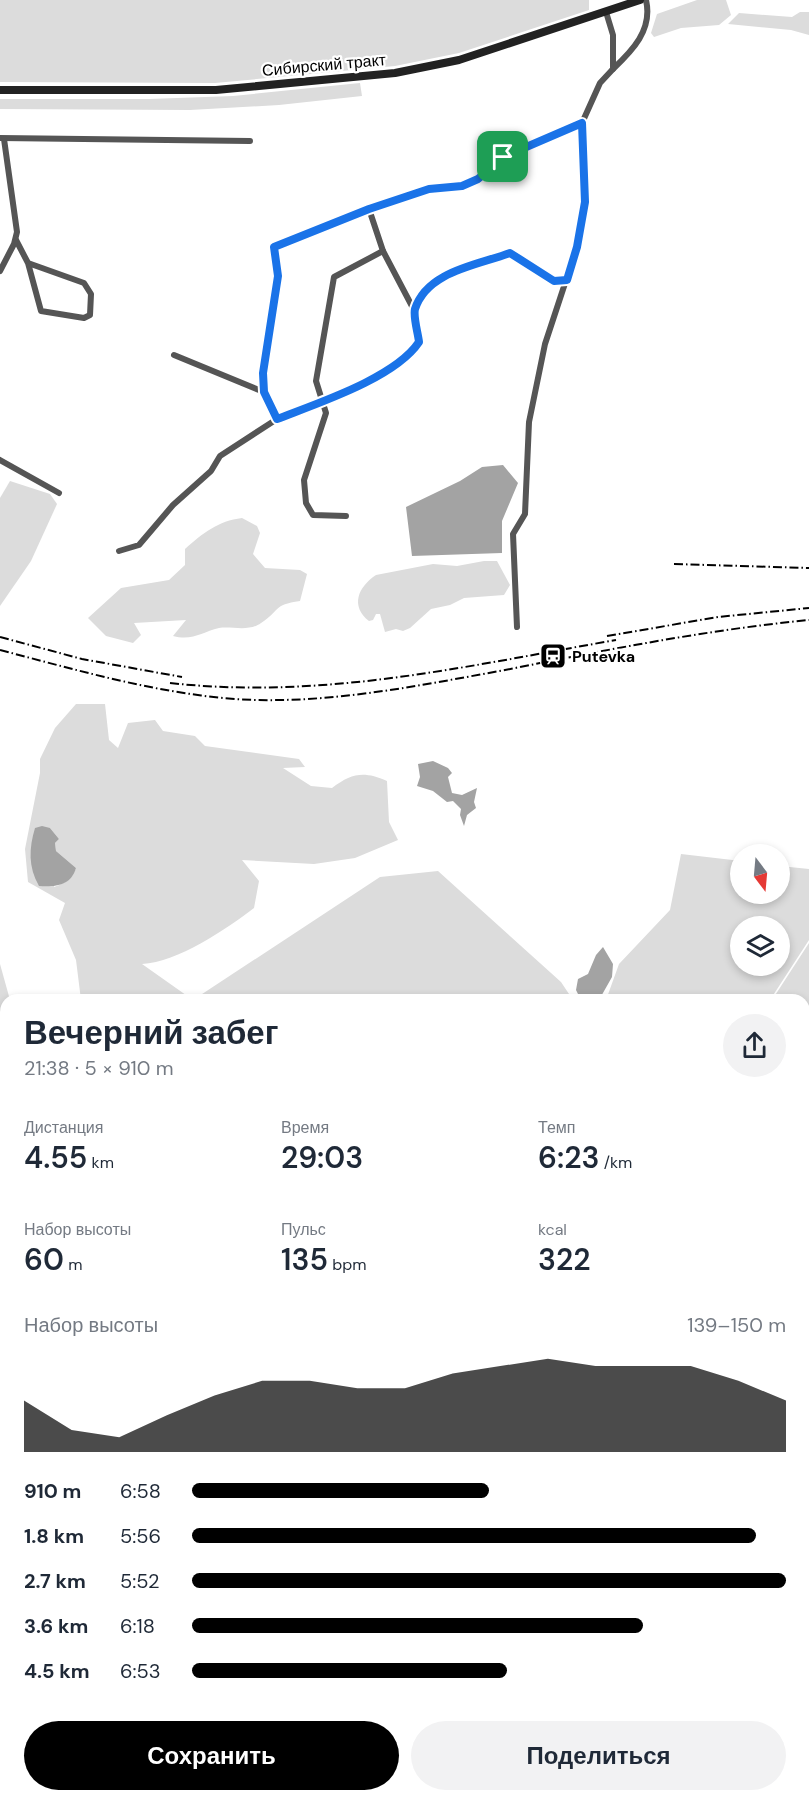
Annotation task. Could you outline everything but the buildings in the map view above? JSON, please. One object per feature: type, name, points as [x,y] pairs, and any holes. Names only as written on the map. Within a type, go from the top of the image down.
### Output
[{"type":"main road","name":"Сибирский тракт","points":[[0,90],[216,90],[395,73],[459,60],[640,0]]},
{"type":"street","points":[[517,627],[513,534],[525,514],[529,422],[545,344],[577,247],[585,202],[582,123],[600,83],[636,47],[646,24],[646,0]]},
{"type":"street","points":[[606,12],[613,35],[613,69]]},
{"type":"street","points":[[277,419],[264,392],[263,373],[278,276],[274,247],[369,209],[429,189],[462,186],[478,179],[503,157],[582,123]]},
{"type":"street","points":[[0,271],[16,240],[16,219],[2,139],[250,141]]},
{"type":"street","points":[[119,551],[139,545],[173,505],[211,471],[220,456],[277,419],[364,383],[395,367],[411,354],[419,342],[414,310],[383,251],[369,209]]},
{"type":"street","points":[[16,240],[28,263],[41,311],[89,316],[91,294],[87,286],[28,263]]},
{"type":"street","points":[[346,516],[313,515],[306,502],[304,480],[326,413],[316,381],[334,277],[383,251]]},
{"type":"street","points":[[414,310],[428,288],[452,272],[510,253],[554,281],[567,280]]},
{"type":"street","points":[[174,356],[264,392]]},
{"type":"street","points":[[0,460],[59,493]]},
{"type":"shaded area","points":[[0,0],[589,0],[589,10],[459,53],[395,66],[215,83],[0,82]]},
{"type":"shaded area","points":[[697,0],[726,0],[731,15],[719,25],[681,28],[654,37],[651,33],[657,14]]},
{"type":"shaded area","points":[[800,12],[809,12],[809,35],[791,30],[728,24],[739,13],[792,17]]},
{"type":"shaded area","points":[[360,83],[362,96],[279,105],[190,110],[0,109],[0,99],[149,99],[233,96]]},
{"type":"shaded area","points":[[503,465],[518,483],[502,521],[502,553],[412,556],[406,507],[460,481],[482,467]]},
{"type":"shaded area","points":[[10,481],[50,494],[57,504],[31,561],[0,606],[0,498]]},
{"type":"shaded area","points":[[242,518],[257,526],[260,533],[253,554],[265,568],[300,570],[307,574],[300,601],[281,606],[256,626],[219,628],[192,637],[173,636],[186,620],[134,623],[141,635],[133,643],[106,636],[88,618],[121,588],[169,580],[185,565],[185,549],[192,543],[218,525]]},
{"type":"shaded area","points":[[497,561],[510,585],[504,595],[464,598],[450,605],[431,609],[410,628],[403,631],[396,629],[385,632],[380,614],[376,614],[373,620],[369,621],[360,609],[358,603],[361,591],[376,575],[433,564],[457,566]]},
{"type":"shaded area","points":[[76,704],[105,704],[109,740],[118,748],[128,723],[155,720],[163,731],[195,736],[205,746],[299,759],[305,767],[283,768],[311,786],[332,788],[358,775],[372,776],[387,781],[389,822],[398,840],[355,858],[314,864],[242,860],[259,881],[254,908],[201,944],[171,957],[142,964],[184,994],[80,994],[76,960],[59,920],[65,903],[28,882],[25,849],[40,773],[40,759],[55,728]],"holes":[[[50,828],[59,839],[55,843],[56,851],[76,868],[68,880],[54,887]]]},
{"type":"shaded area","points":[[433,761],[448,768],[452,773],[448,777],[452,793],[462,795],[477,788],[474,802],[476,808],[467,815],[464,826],[460,815],[461,809],[453,801],[447,802],[433,791],[417,786],[420,777],[418,764]]},
{"type":"shaded area","points":[[42,826],[50,828],[59,839],[55,843],[56,851],[76,868],[70,879],[62,884],[39,886],[35,879],[31,850],[35,828]]},
{"type":"shaded area","points":[[681,854],[730,860],[730,904],[790,904],[790,867],[809,869],[809,940],[790,969],[790,916],[730,916],[730,976],[786,976],[774,994],[608,994],[619,964],[670,910]]},
{"type":"shaded area","points":[[438,871],[561,982],[569,994],[202,994],[380,877]]},
{"type":"shaded area","points":[[809,943],[809,994],[776,994],[788,976],[790,976],[790,972]]},
{"type":"shaded area","points":[[603,947],[613,964],[612,977],[602,994],[578,994],[576,990],[578,979],[588,974],[596,955]]},
{"type":"shaded area","points":[[0,964],[8,994],[0,994]]},
{"type":"railway","points":[[674,564],[809,568]]},
{"type":"railway","points":[[607,636],[718,617],[809,608]]},
{"type":"railway","points":[[0,650],[116,680],[175,692],[235,699],[303,699],[404,688],[656,641],[809,620]]},
{"type":"railway","points":[[0,637],[82,659],[182,677]]},
{"type":"railway","points":[[170,683],[227,687],[339,684],[450,670],[616,640]]},
{"type":"place","name":"Putevka","points":[[553,656]]},
{"type":"route","points":[[582,123],[585,202],[577,247],[567,280],[554,281],[510,253],[452,272],[428,288],[414,310],[419,342],[411,354],[395,367],[364,383],[277,419],[264,392],[263,373],[278,276],[274,247],[369,209],[429,189],[462,186],[478,179],[503,157],[582,123]]}]
